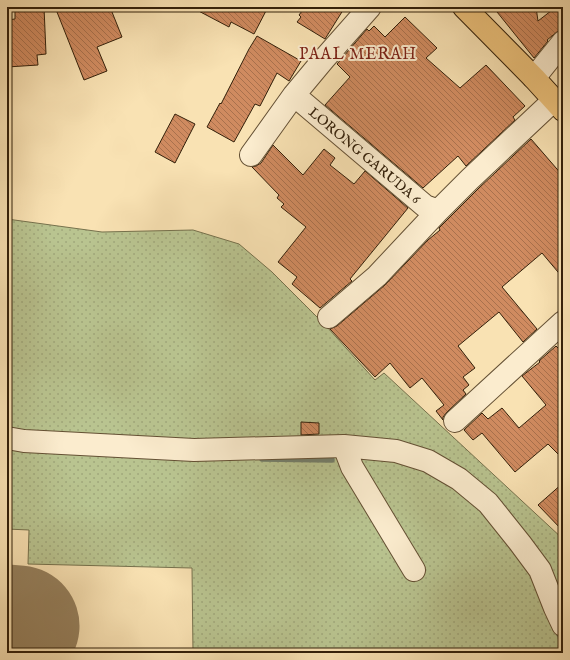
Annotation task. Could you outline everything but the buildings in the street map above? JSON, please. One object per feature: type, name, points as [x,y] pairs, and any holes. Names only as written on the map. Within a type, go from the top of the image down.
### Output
[{"type":"main road","points":[[464,7],[559,105]]},
{"type":"street","points":[[251,155],[294,95],[370,7]]},
{"type":"street","points":[[534,78],[563,42]]},
{"type":"street","name":"LORONG GARUDA 6","points":[[294,95],[425,206],[436,210],[437,212]]},
{"type":"street","name":"LORONG GARUDA 6","points":[[329,317],[377,276],[470,179],[559,105]]},
{"type":"street","points":[[455,421],[563,322]]},
{"type":"street","points":[[7,438],[24,441],[194,450],[344,446],[396,450],[428,461],[459,479],[488,503],[540,570],[563,625]]},
{"type":"street","points":[[344,446],[352,466],[414,570]]},
{"type":"green space","points":[[7,219],[102,232],[193,230],[239,244],[272,272],[327,327],[375,380],[384,373],[563,539],[563,653],[193,653],[192,568],[28,564],[29,530],[7,529]]},
{"type":"waterway","points":[[262,459],[332,460]]},
{"type":"waterway","points":[[555,629],[563,640]]},
{"type":"runway","points":[[7,625],[19,626]]},
{"type":"district","name":"PAAL MERAH","points":[[358,53]]}]
